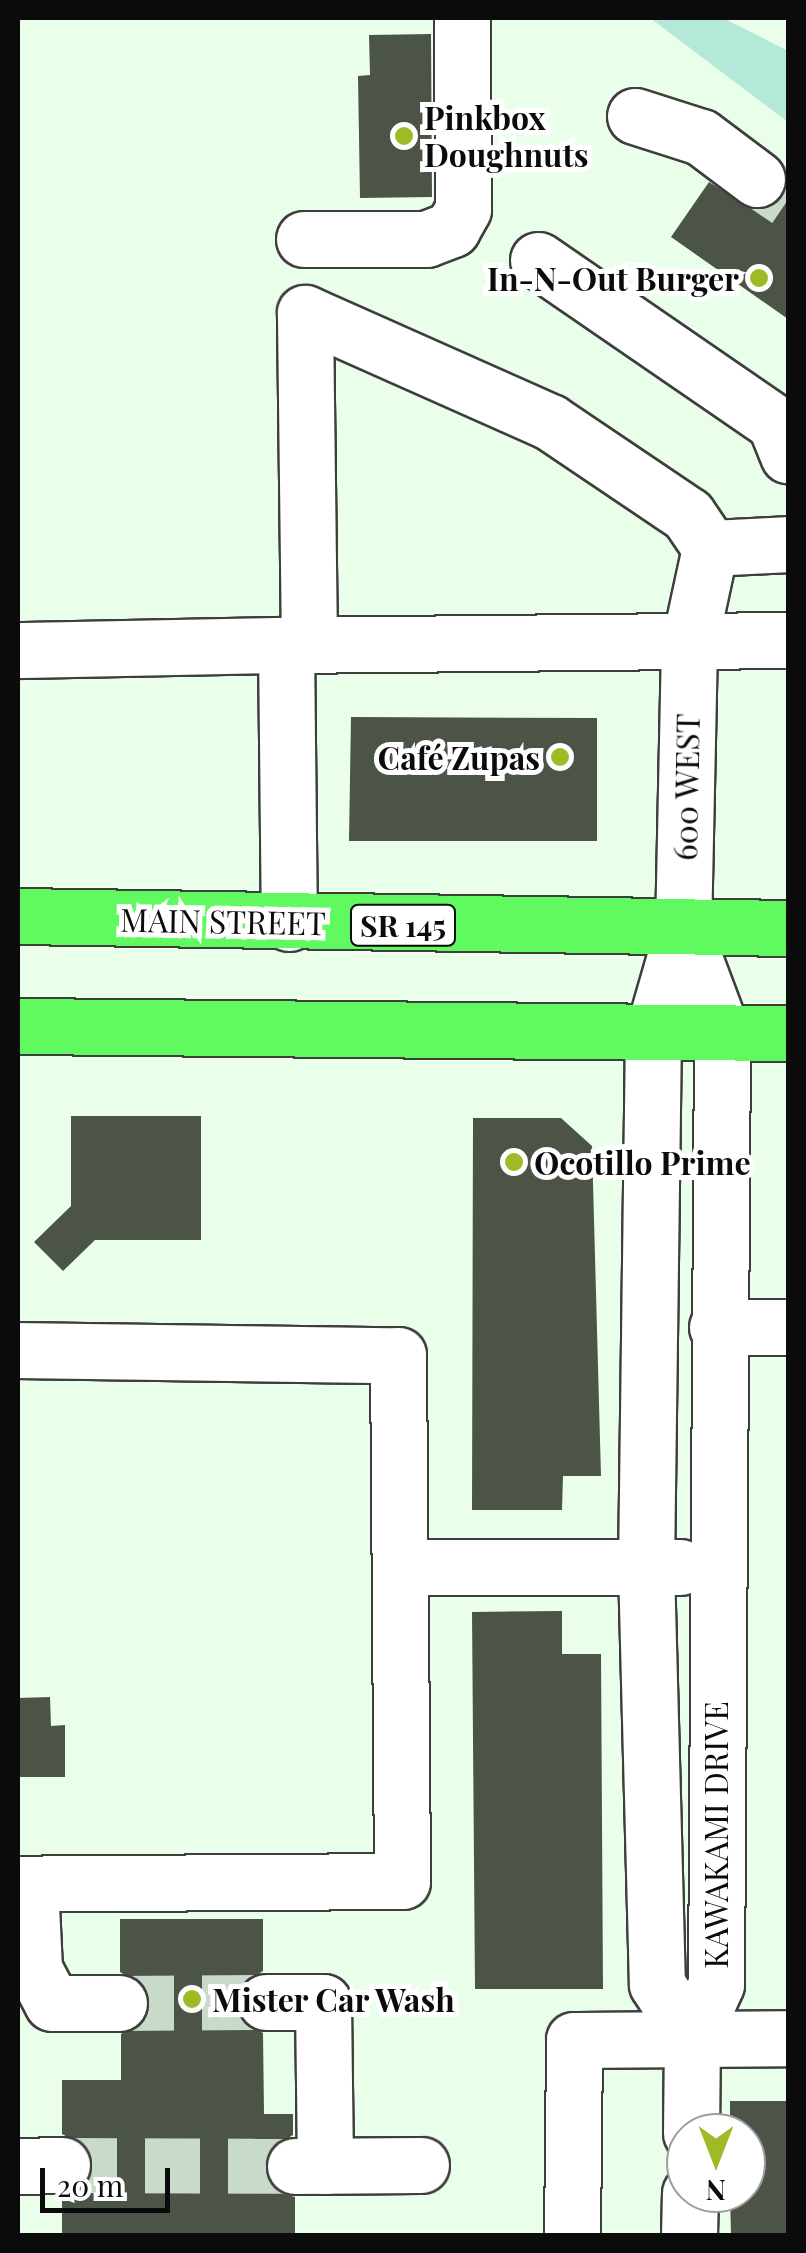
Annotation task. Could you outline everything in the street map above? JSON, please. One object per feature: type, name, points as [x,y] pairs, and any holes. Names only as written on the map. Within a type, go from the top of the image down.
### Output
[{"type":"main road","name":"MAIN STREET","points":[[18,916],[788,928]]},
{"type":"main road","points":[[18,1026],[788,1033]]},
{"type":"street","points":[[304,240],[426,239],[452,229],[463,210],[462,18]]},
{"type":"street","points":[[635,116],[701,137],[757,179]]},
{"type":"street","points":[[538,260],[775,424],[788,455]]},
{"type":"street","points":[[289,923],[305,313],[550,422],[688,515],[710,548],[788,544]]},
{"type":"street","name":"600 WEST","points":[[684,929],[689,644],[710,548]]},
{"type":"street","points":[[18,650],[788,640]]},
{"type":"street","name":"KAWAKAMI DRIVE","points":[[684,929],[653,1032],[646,1567],[657,1984],[692,2038]]},
{"type":"street","name":"KAWAKAMI DRIVE","points":[[684,929],[722,1033],[713,1567],[716,1984],[692,2038]]},
{"type":"street","points":[[717,1328],[788,1328]]},
{"type":"street","points":[[18,1350],[398,1354],[402,1881],[24,1884],[34,1970],[52,2003],[118,2003]]},
{"type":"street","points":[[400,1567],[713,1567]]},
{"type":"street","points":[[266,2002],[323,2002],[310,2166],[421,2165]]},
{"type":"street","points":[[691,2113],[692,2038]]},
{"type":"street","points":[[572,2236],[574,2040],[788,2038]]},
{"type":"shaded area","points":[[650,18],[723,18],[788,51],[788,122]]},
{"type":"building","name":"Pinkbox Doughnuts","points":[[431,34],[432,197],[360,198],[358,76],[370,75],[369,35]]},
{"type":"building","name":"In-N-Out Burger","points":[[788,180],[788,319],[671,237],[709,182],[754,210],[781,198]]},
{"type":"building","points":[[351,717],[597,718],[597,841],[349,841]]},
{"type":"building","points":[[71,1116],[201,1116],[201,1240],[95,1240],[63,1271],[34,1242],[71,1206]]},
{"type":"building","points":[[473,1118],[561,1118],[592,1146],[601,1476],[563,1476],[562,1510],[472,1510]]},
{"type":"building","points":[[562,1611],[562,1654],[601,1654],[603,1989],[475,1989],[472,1612]]},
{"type":"building","points":[[50,1697],[51,1726],[65,1725],[65,1777],[18,1777],[18,1698]]},
{"type":"building","name":"Mister Car Wash","points":[[120,1919],[263,1919],[263,1971],[240,1986],[235,2003],[240,2018],[263,2033],[264,2114],[293,2114],[293,2135],[268,2150],[264,2167],[279,2193],[295,2197],[295,2236],[62,2236],[62,2196],[79,2191],[93,2165],[88,2148],[62,2134],[62,2080],[121,2080],[121,2034],[145,2019],[150,2004],[145,1987],[120,1972]]},
{"type":"building","points":[[730,2101],[788,2101],[788,2236],[731,2236],[730,2213],[766,2213],[766,2113],[730,2113]]},
{"type":"tunnel","points":[[757,179],[788,200]]},
{"type":"tunnel","points":[[119,2003],[266,2002]]},
{"type":"tunnel","points":[[62,2165],[295,2166]]},
{"type":"place","name":"Pinkbox Doughnuts","points":[[404,136]]},
{"type":"place","name":"In-N-Out Burger","points":[[759,278]]},
{"type":"place","name":"Café Zupas","points":[[560,757]]},
{"type":"place","name":"Ocotillo Prime","points":[[514,1162]]},
{"type":"place","name":"Mister Car Wash","points":[[192,1999]]}]
